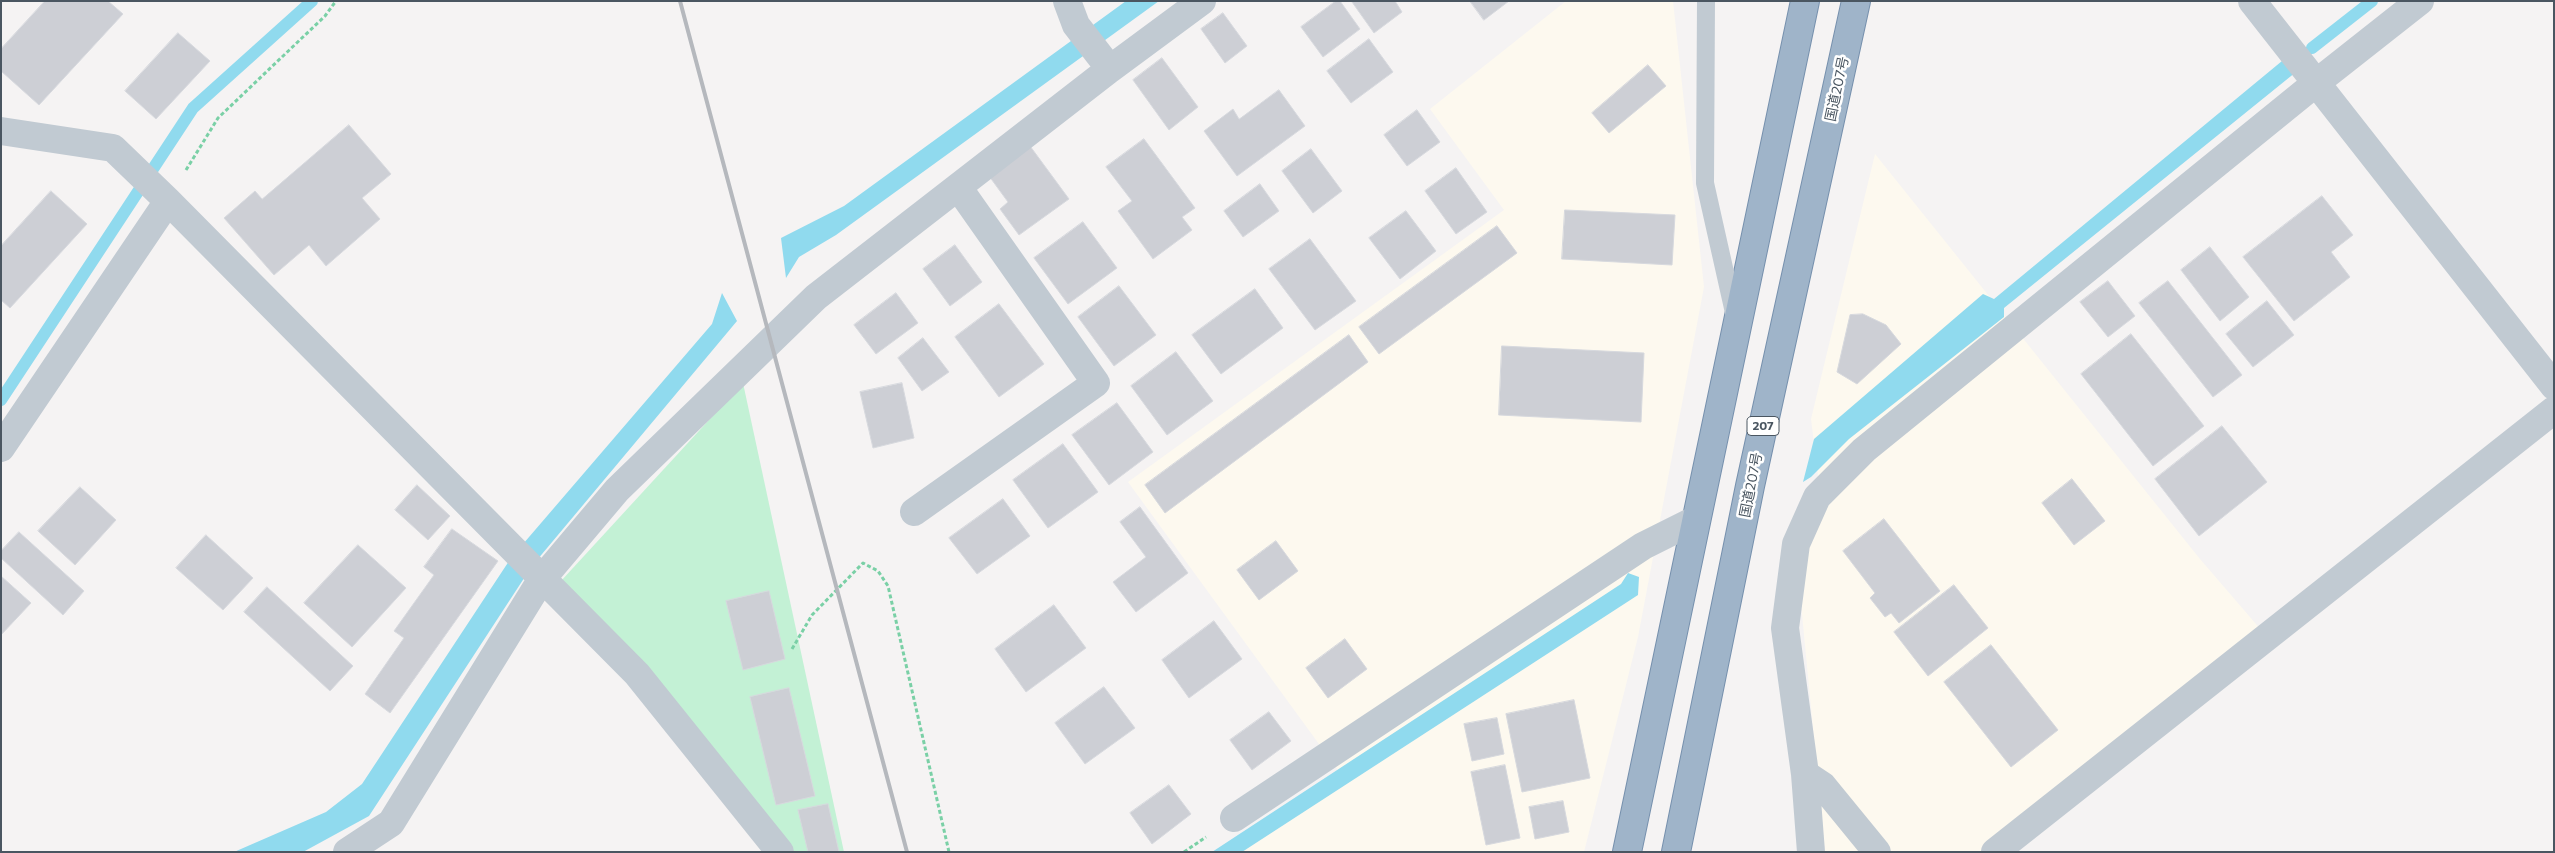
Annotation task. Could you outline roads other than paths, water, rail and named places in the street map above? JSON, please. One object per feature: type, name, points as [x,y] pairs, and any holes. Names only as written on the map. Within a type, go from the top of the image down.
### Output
[{"type":"highway","points":[[1627,852],[1805,1]]},
{"type":"highway","name":"国道207号","points":[[1676,852],[1750,486],[1856,1]]},
{"type":"street","points":[[347,852],[390,823],[541,580],[617,490],[816,297],[958,187],[1104,62],[1202,1]]},
{"type":"street","points":[[2252,1],[2554,386]]},
{"type":"street","points":[[1811,852],[1805,774],[1785,628],[1796,544],[1818,497],[1864,450],[2316,83],[2420,1]]},
{"type":"street","points":[[1072,13],[1104,62]]},
{"type":"street","points":[[1,131],[113,148],[162,195],[541,580],[637,674],[780,852]]},
{"type":"street","points":[[914,512],[1096,383],[958,187]]},
{"type":"street","points":[[1,448],[162,195]]},
{"type":"street","points":[[1995,852],[2554,410]]},
{"type":"street","points":[[1234,818],[1644,546],[1695,520]]},
{"type":"street","points":[[1805,774],[1823,786],[1878,852]]},
{"type":"lane","points":[[1706,1],[1705,183],[1737,324]]},
{"type":"water","points":[[1126,1],[1159,1],[836,235],[799,257],[786,278],[781,238],[844,206]]},
{"type":"water","points":[[2282,61],[2296,72],[2004,308],[2004,317],[1849,439],[1811,477],[1803,482],[1814,439],[1983,294],[1994,299]]},
{"type":"water","points":[[722,293],[737,321],[532,566],[369,816],[303,852],[234,852],[326,812],[362,784],[511,558],[712,324]]},
{"type":"water","points":[[1628,573],[1639,577],[1638,595],[1242,852],[1212,852],[1621,584]]},
{"type":"waterway","points":[[1,400],[193,108],[312,1]]},
{"type":"waterway","points":[[2312,48],[2372,1]]},
{"type":"railway","points":[[680,1],[907,852]]}]
